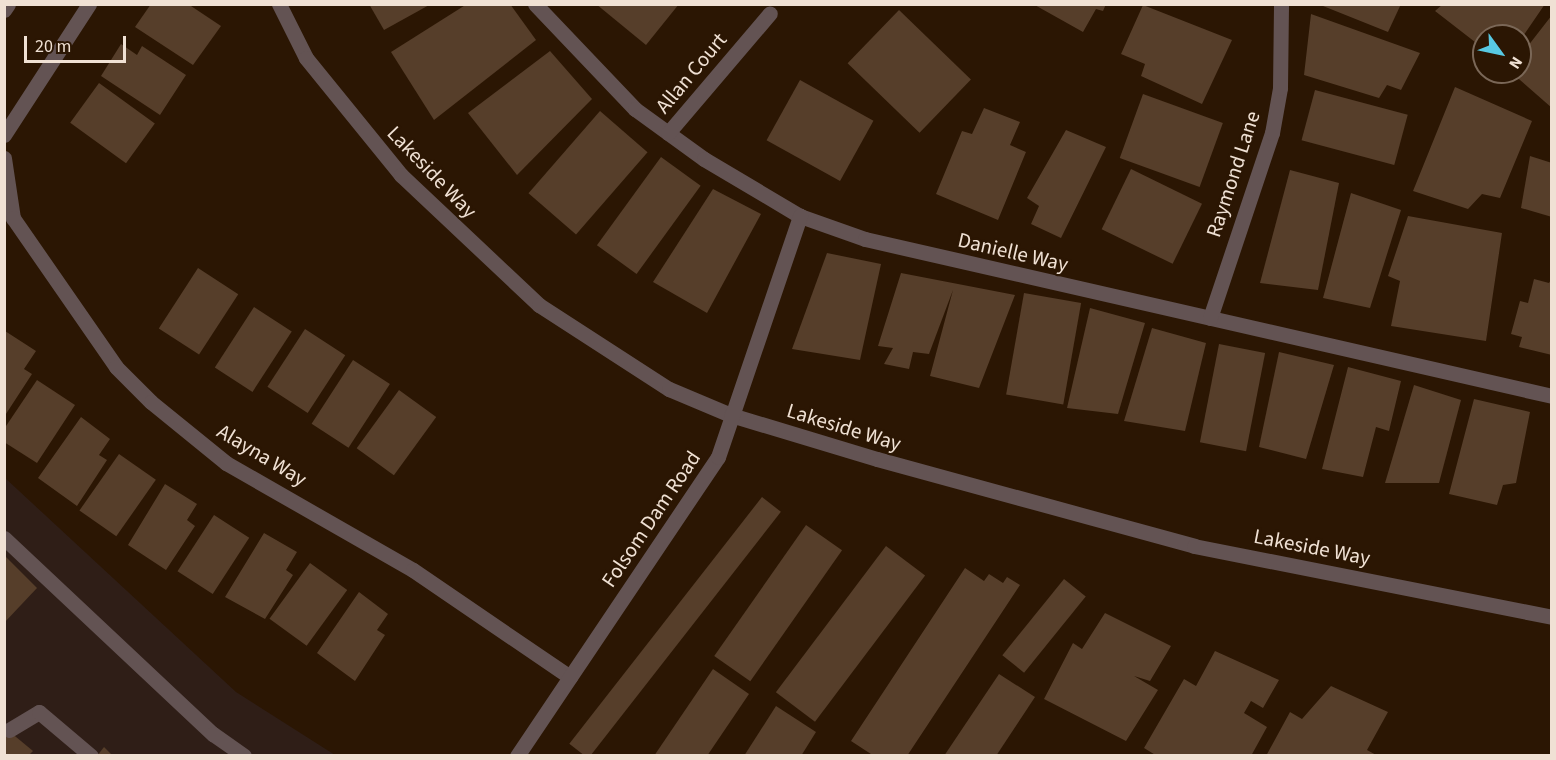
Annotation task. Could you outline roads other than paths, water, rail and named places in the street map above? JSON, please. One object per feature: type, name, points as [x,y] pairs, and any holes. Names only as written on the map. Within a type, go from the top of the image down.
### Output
[{"type":"street","points":[[4,10],[8,4]]},
{"type":"street","points":[[4,135],[89,4]]},
{"type":"street","name":"Lakeside Way","points":[[279,4],[306,58],[400,175],[539,305],[612,356],[669,389],[731,415],[1194,546],[1551,617]]},
{"type":"street","name":"Danielle Way","points":[[535,4],[600,78],[668,133],[800,216],[865,239],[1551,396]]},
{"type":"street","name":"Raymond Lane","points":[[1210,318],[1272,133],[1280,88],[1281,4]]},
{"type":"street","name":"Allan Court","points":[[668,133],[770,13]]},
{"type":"street","name":"Alayna Way","points":[[4,158],[13,218],[116,367],[151,402],[226,463],[413,570],[570,677]]},
{"type":"street","name":"Folsom Dam Road","points":[[517,756],[718,457],[800,216]]},
{"type":"street","points":[[4,538],[213,734],[244,756]]},
{"type":"street","points":[[9,730],[39,712],[91,756]]}]
